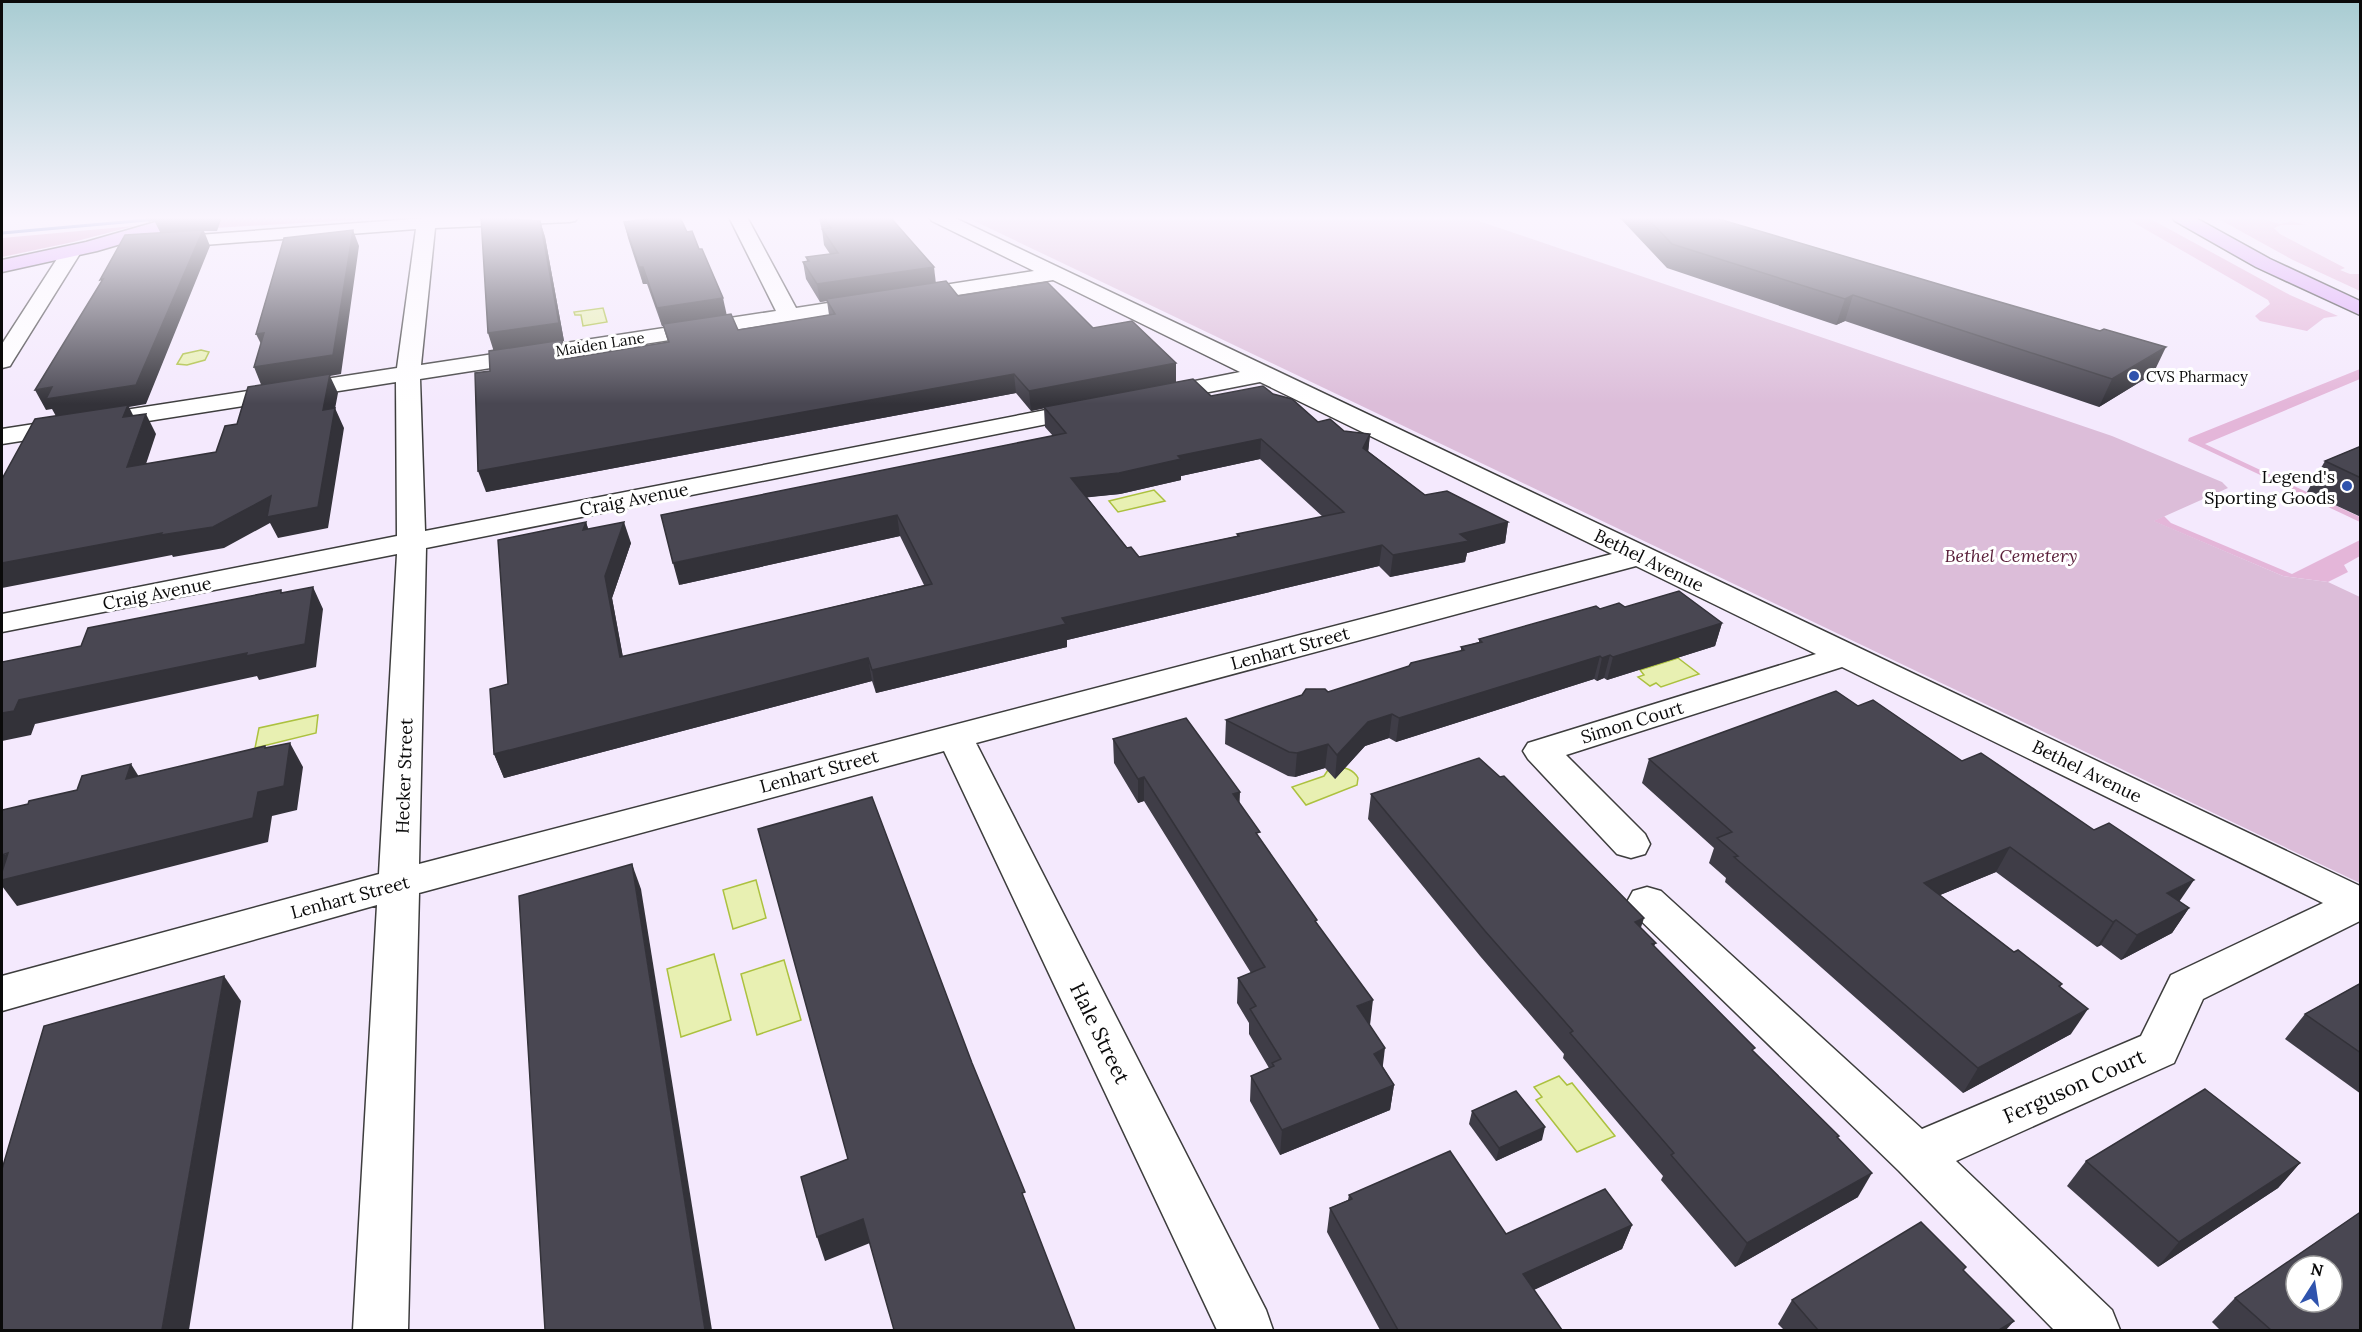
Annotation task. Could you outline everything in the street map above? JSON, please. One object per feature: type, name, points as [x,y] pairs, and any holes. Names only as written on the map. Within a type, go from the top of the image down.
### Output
[{"type":"street","points":[[2,361],[54,279]]},
{"type":"street","name":"Hecker Street","points":[[380,1330],[413,543],[408,374],[419,279]]},
{"type":"street","points":[[770,279],[789,315]]},
{"type":"street","name":"Maiden Lane","points":[[2,436],[1022,279]]},
{"type":"street","name":"Bethel Avenue","points":[[1066,279],[2360,903]]},
{"type":"street","points":[[2297,279],[2361,309]]},
{"type":"street","name":"Craig Avenue","points":[[2,623],[1266,374]]},
{"type":"street","name":"Lenhart Street","points":[[2,993],[954,735],[1639,556]]},
{"type":"street","name":"Simon Court","points":[[1631,844],[1541,751],[1847,655]]},
{"type":"street","name":"Hale Street","points":[[954,735],[1246,1330]]},
{"type":"street","points":[[1647,902],[1916,1155],[2092,1330]]},
{"type":"street","name":"Ferguson Court","points":[[1916,1155],[2158,1049],[2186,987],[2360,903]]},
{"type":"shaded area","points":[[2232,279],[2261,279],[2338,316],[2324,318],[2307,331],[2260,321],[2255,316],[2270,304],[2268,300]]},
{"type":"shaded area","points":[[2334,279],[2360,279],[2360,291]]},
{"type":"shaded area","points":[[603,308],[607,322],[583,326],[581,315],[575,315],[574,312]]},
{"type":"shaded area","points":[[201,350],[209,352],[205,360],[187,365],[177,364],[183,354]]},
{"type":"shaded area","points":[[2360,369],[2360,379],[2205,444],[2360,517],[2360,522],[2188,441],[2189,438]]},
{"type":"shaded area","points":[[1154,490],[1165,501],[1118,512],[1109,501]]},
{"type":"shaded area","points":[[2164,516],[2171,523],[2292,574],[2360,540],[2360,556],[2344,565],[2348,572],[2328,582],[2283,576],[2153,521]]},
{"type":"shaded area","points":[[1678,658],[1699,674],[1661,687],[1656,683],[1650,686],[1638,677],[1644,675],[1640,670]]},
{"type":"shaded area","points":[[318,715],[316,733],[255,748],[259,728]]},
{"type":"shaded area","points":[[1337,767],[1352,771],[1358,778],[1357,785],[1306,805],[1292,787],[1324,776],[1328,770]]},
{"type":"shaded area","points":[[756,880],[766,918],[733,929],[723,890]]},
{"type":"shaded area","points":[[714,954],[731,1020],[681,1037],[667,969]]},
{"type":"shaded area","points":[[784,960],[801,1020],[757,1035],[741,974]]},
{"type":"shaded area","points":[[1559,1076],[1567,1085],[1572,1083],[1615,1136],[1577,1152],[1536,1100],[1542,1097],[1534,1087]]},
{"type":"green space","name":"Bethel Cemetery","points":[[1096,279],[1650,279],[2112,436],[2222,482],[2228,488],[2154,521],[2283,576],[2328,582],[2360,597],[2360,883]]},
{"type":"building","points":[[103,279],[182,279],[136,385],[46,399],[52,387],[35,390]]},
{"type":"building","points":[[272,279],[345,279],[333,355],[254,367],[264,333],[256,334]]},
{"type":"building","points":[[485,279],[551,279],[559,323],[488,333]]},
{"type":"building","points":[[647,279],[715,279],[723,298],[657,308]]},
{"type":"building","points":[[814,279],[850,279],[817,284]]},
{"type":"building","points":[[1783,279],[1922,279],[2100,331],[2104,329],[2166,347],[2112,379],[1853,295],[1845,299]]},
{"type":"building","points":[[946,281],[958,296],[1047,282],[1093,328],[1132,321],[1176,363],[1029,391],[1014,374],[478,471],[475,373],[490,371],[489,351],[562,340],[565,359],[669,342],[663,324],[731,314],[738,330],[835,314],[826,299]]},
{"type":"building","points":[[330,374],[323,410],[335,408],[318,507],[267,517],[271,496],[213,527],[161,535],[162,533],[2,563],[2,479],[35,419],[128,405],[123,417],[146,414],[127,467],[216,452],[225,426],[237,424],[248,387]]},
{"type":"building","points":[[1193,379],[1211,396],[1263,386],[1273,394],[1292,399],[1318,422],[1330,419],[1344,431],[1370,434],[1363,448],[1425,495],[1447,491],[1508,522],[1460,534],[1469,541],[1393,555],[1382,545],[1062,618],[1066,624],[872,670],[868,658],[494,754],[490,689],[508,684],[498,540],[586,522],[583,530],[624,522],[605,576],[620,657],[932,584],[897,515],[673,563],[661,515],[1066,433],[1044,407]],"holes":[[[1261,439],[1344,512],[1139,557],[1131,547],[1127,548],[1071,478],[1119,473],[1181,459],[1178,456]]]},
{"type":"building","points":[[2361,446],[2361,478],[2325,461]]},
{"type":"building","points":[[313,587],[305,644],[246,656],[247,653],[19,700],[14,711],[2,713],[2,662],[81,646],[88,628],[281,590],[281,593]]},
{"type":"building","points":[[1679,591],[1722,623],[1613,657],[1610,655],[1602,658],[1600,656],[1399,718],[1392,714],[1368,722],[1337,755],[1328,744],[1297,753],[1289,752],[1226,720],[1302,695],[1306,689],[1325,689],[1328,692],[1409,666],[1411,663],[1464,650],[1461,647],[1482,642],[1479,639],[1596,606],[1600,609],[1619,603],[1625,607]]},
{"type":"building","points":[[1836,691],[1858,706],[1873,700],[1962,761],[1981,753],[2094,830],[2109,823],[2194,880],[2167,893],[2189,908],[2137,935],[2116,920],[2113,922],[2010,847],[1924,883],[2014,952],[2018,950],[2062,984],[2059,986],[2088,1009],[1978,1068],[1734,857],[1738,856],[1717,838],[1732,832],[1649,759]]},
{"type":"building","points":[[1186,718],[1240,792],[1233,794],[1260,832],[1256,833],[1317,920],[1315,921],[1373,1000],[1357,1006],[1385,1048],[1374,1054],[1394,1085],[1282,1130],[1251,1076],[1274,1066],[1272,1063],[1281,1059],[1250,1009],[1256,1006],[1238,978],[1265,967],[1144,777],[1138,779],[1113,739]]},
{"type":"building","points":[[290,743],[284,786],[258,792],[253,818],[2,880],[8,853],[2,855],[2,810],[77,790],[82,776],[131,764],[126,779],[265,746],[265,748]]},
{"type":"building","points":[[1479,758],[1500,777],[1504,776],[1644,918],[1635,922],[1656,943],[1652,944],[1755,1048],[1752,1050],[1839,1136],[1837,1137],[1872,1173],[1747,1243],[1671,1155],[1674,1153],[1570,1033],[1573,1031],[1485,931],[1371,794]]},
{"type":"building","points":[[872,797],[972,1063],[1025,1192],[1022,1193],[1075,1330],[894,1330],[863,1219],[817,1237],[801,1177],[848,1159],[758,829]]},
{"type":"building","points":[[632,864],[705,1330],[545,1330],[519,896]]},
{"type":"building","points":[[224,976],[162,1330],[2,1330],[2,1169],[44,1026]]},
{"type":"building","points":[[2361,983],[2361,1053],[2305,1014]]},
{"type":"building","points":[[2205,1089],[2300,1163],[2179,1242],[2086,1161]]},
{"type":"building","points":[[1516,1091],[1545,1127],[1499,1148],[1472,1111]]},
{"type":"building","points":[[1450,1151],[1506,1234],[1605,1189],[1632,1225],[1523,1274],[1562,1330],[1398,1330],[1330,1208],[1352,1199],[1349,1195]]},
{"type":"building","points":[[2359,1213],[2361,1214],[2361,1330],[2271,1330],[2235,1298],[2284,1264],[2284,1314],[2344,1314],[2344,1254],[2299,1254]]},
{"type":"building","points":[[1921,1222],[1966,1267],[1963,1270],[2014,1321],[1999,1330],[1818,1330],[1792,1300]]},
{"type":"place","name":"CVS Pharmacy","points":[[2134,376]]},
{"type":"place","name":"Legend's Sporting Goods","points":[[2347,486]]}]
